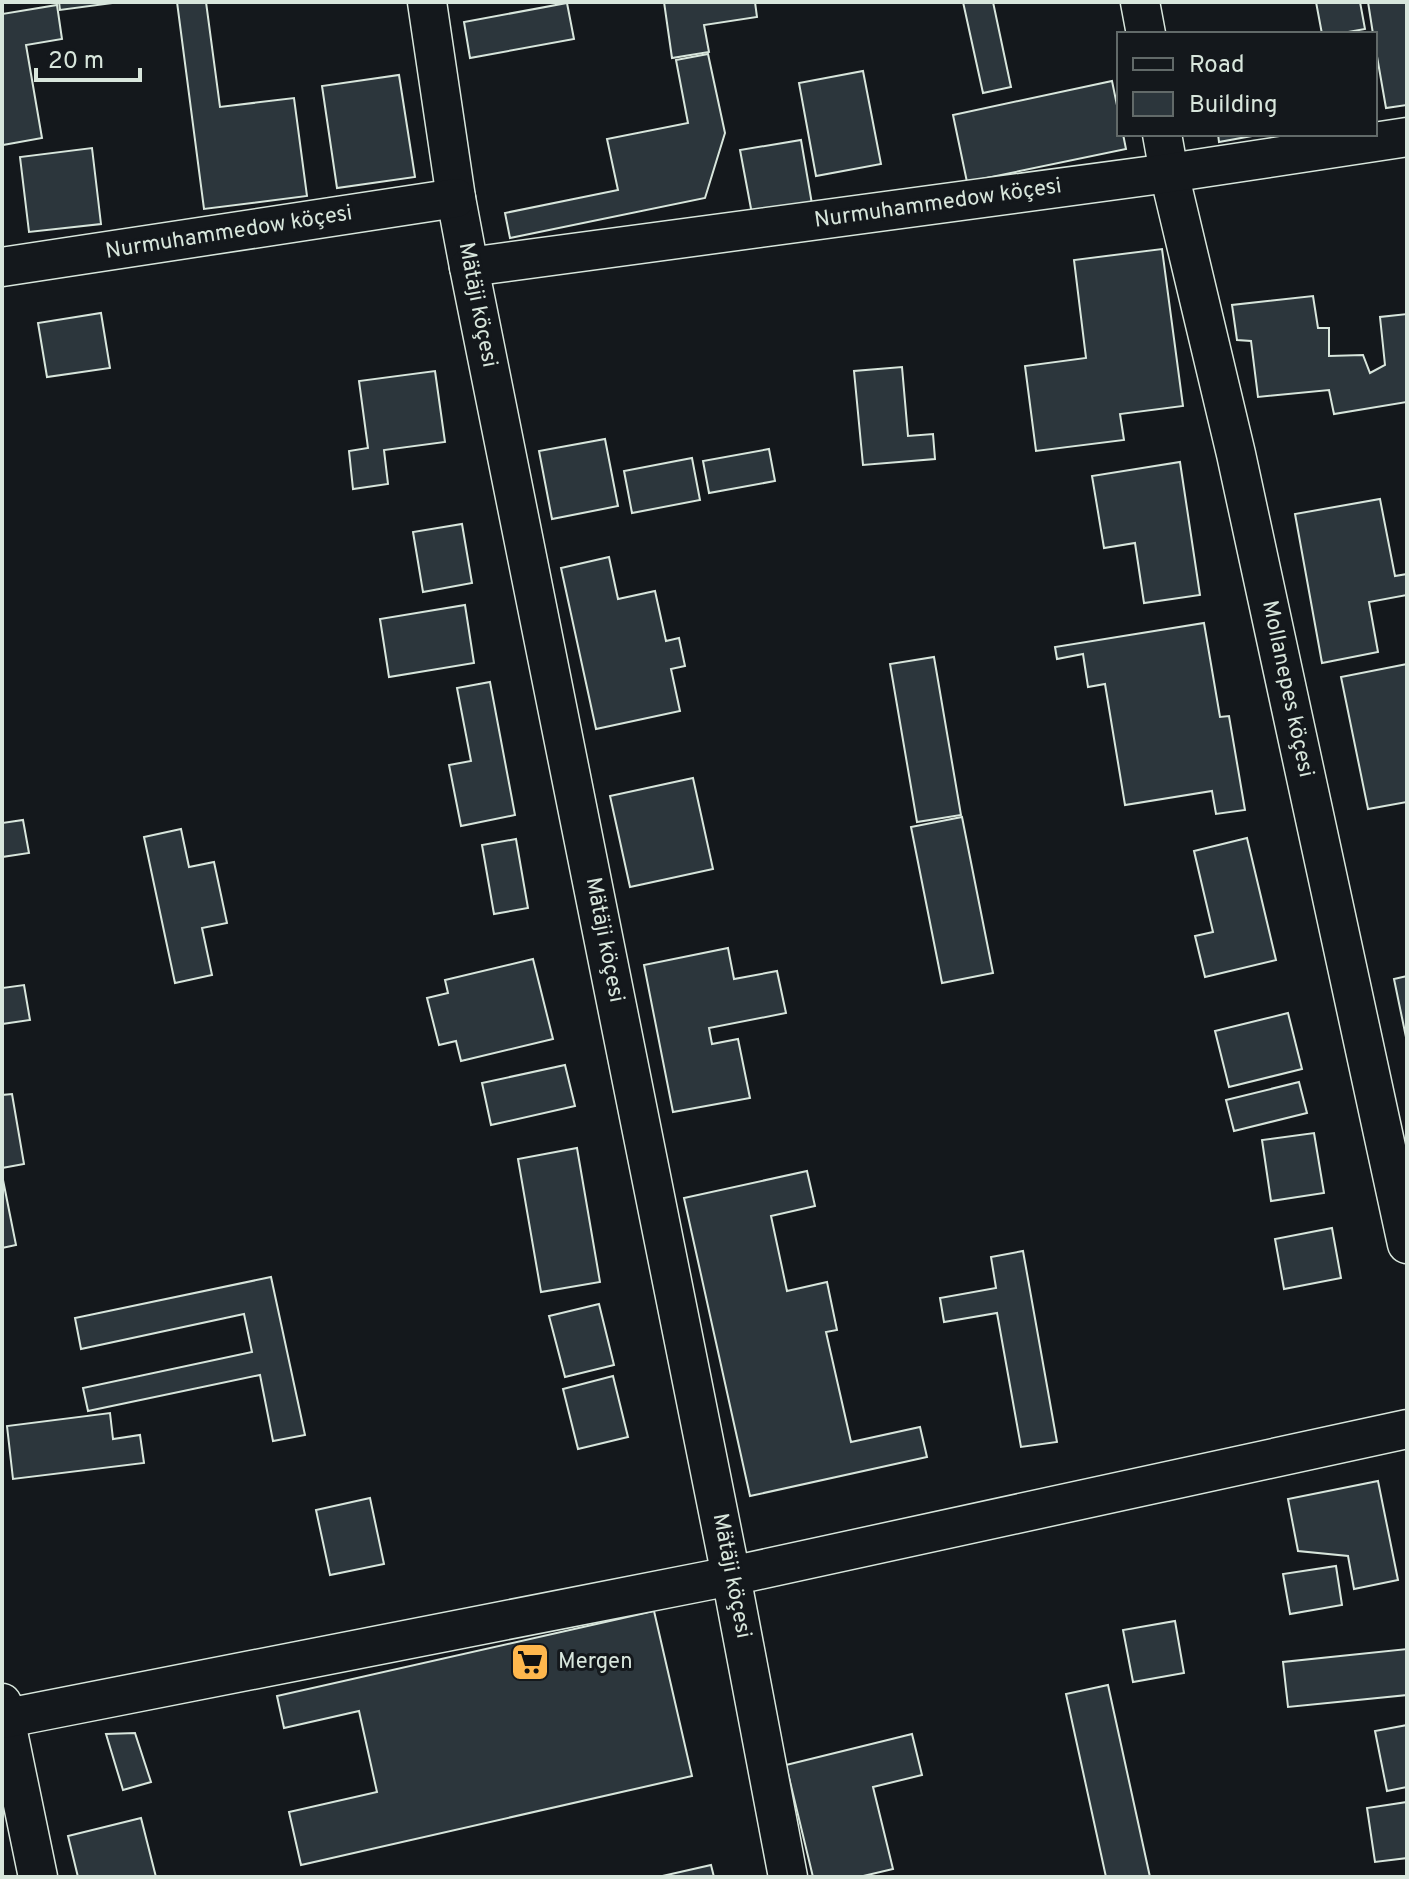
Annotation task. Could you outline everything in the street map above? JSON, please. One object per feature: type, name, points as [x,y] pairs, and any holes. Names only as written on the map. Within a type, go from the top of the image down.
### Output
[{"type":"street","name":"Mätäji köçesi","points":[[427,2],[469,267],[731,1576],[788,1877]]},
{"type":"street","points":[[1140,2],[1146,32]]},
{"type":"street","name":"Mollanepes köçesi","points":[[1162,136],[1236,454],[1407,1244]]},
{"type":"street","name":"Nurmuhammedow köçesi","points":[[469,267],[1169,173],[1407,137]]},
{"type":"street","name":"Nurmuhammedow köçesi","points":[[2,267],[456,198]]},
{"type":"street","points":[[38,1877],[3,1713],[731,1576],[1407,1429]]},
{"type":"building","points":[[59,2],[120,2],[60,10]]},
{"type":"building","points":[[177,2],[206,2],[220,107],[294,98],[307,196],[204,209]]},
{"type":"building","points":[[664,2],[755,2],[757,17],[704,25],[709,52],[672,58]]},
{"type":"building","points":[[963,2],[993,2],[1011,87],[983,93]]},
{"type":"building","points":[[1316,2],[1360,2],[1365,29],[1322,32]]},
{"type":"building","points":[[1368,2],[1407,2],[1407,105],[1386,108],[1377,56],[1377,32],[1373,32]]},
{"type":"building","points":[[567,3],[574,39],[470,58],[464,22]]},
{"type":"building","points":[[57,5],[62,39],[26,45],[42,138],[3,145],[2,14]]},
{"type":"building","points":[[708,54],[725,133],[705,198],[510,238],[505,213],[618,190],[607,139],[688,123],[676,60]]},
{"type":"building","points":[[863,71],[881,164],[816,176],[799,83]]},
{"type":"building","points":[[399,75],[415,177],[337,188],[322,86]]},
{"type":"building","points":[[1112,81],[1117,105],[1117,136],[1123,136],[1126,149],[967,182],[953,115]]},
{"type":"building","points":[[1218,136],[1252,136],[1219,142]]},
{"type":"building","points":[[801,140],[812,204],[752,214],[740,150]]},
{"type":"building","points":[[92,148],[101,224],[29,232],[20,157]]},
{"type":"building","points":[[1162,249],[1183,406],[1120,414],[1124,440],[1036,451],[1025,366],[1086,358],[1074,260]]},
{"type":"building","points":[[1313,296],[1318,328],[1329,328],[1329,356],[1363,355],[1370,373],[1385,365],[1380,317],[1407,314],[1407,402],[1334,414],[1329,390],[1258,397],[1251,341],[1237,340],[1232,305]]},
{"type":"building","points":[[101,313],[110,368],[47,377],[38,323]]},
{"type":"building","points":[[902,367],[908,436],[933,434],[935,459],[863,465],[854,371]]},
{"type":"building","points":[[435,371],[445,442],[384,450],[388,484],[353,489],[349,451],[368,448],[359,381]]},
{"type":"building","points":[[605,439],[618,506],[552,519],[539,451]]},
{"type":"building","points":[[769,449],[775,481],[709,493],[703,461]]},
{"type":"building","points":[[692,458],[700,500],[632,513],[624,471]]},
{"type":"building","points":[[1180,462],[1200,595],[1144,603],[1135,543],[1104,548],[1092,476]]},
{"type":"building","points":[[1380,499],[1395,576],[1407,574],[1407,595],[1369,602],[1378,652],[1322,663],[1295,514]]},
{"type":"building","points":[[462,524],[472,583],[423,592],[413,532]]},
{"type":"building","points":[[609,557],[618,599],[655,591],[666,641],[679,638],[685,666],[671,669],[680,711],[596,729],[561,568]]},
{"type":"building","points":[[465,605],[474,663],[389,677],[380,619]]},
{"type":"building","points":[[1204,623],[1220,717],[1229,716],[1245,810],[1216,814],[1212,791],[1125,805],[1105,684],[1088,687],[1083,654],[1057,659],[1055,647]]},
{"type":"building","points":[[934,657],[961,815],[917,822],[890,664]]},
{"type":"building","points":[[1407,664],[1407,802],[1368,809],[1341,677]]},
{"type":"building","points":[[490,682],[515,815],[461,826],[449,765],[471,761],[457,688]]},
{"type":"building","points":[[693,778],[713,869],[630,887],[610,796]]},
{"type":"building","points":[[962,817],[993,973],[942,983],[911,827]]},
{"type":"building","points":[[23,820],[29,853],[2,857],[2,823]]},
{"type":"building","points":[[181,829],[189,867],[214,862],[227,923],[202,928],[212,975],[175,983],[144,837]]},
{"type":"building","points":[[1247,838],[1276,960],[1205,977],[1195,936],[1213,932],[1194,851]]},
{"type":"building","points":[[516,839],[528,908],[494,914],[482,845]]},
{"type":"building","points":[[728,948],[734,979],[777,971],[786,1013],[709,1028],[712,1044],[738,1039],[750,1098],[673,1112],[644,965]]},
{"type":"building","points":[[533,959],[553,1039],[461,1061],[456,1041],[439,1045],[427,998],[448,993],[445,980]]},
{"type":"building","points":[[1407,976],[1407,1042],[1394,979]]},
{"type":"building","points":[[24,985],[30,1020],[2,1024],[2,988]]},
{"type":"building","points":[[1288,1013],[1302,1069],[1229,1087],[1215,1031]]},
{"type":"building","points":[[565,1065],[575,1106],[491,1125],[482,1083]]},
{"type":"building","points":[[1299,1082],[1307,1113],[1234,1131],[1226,1100]]},
{"type":"building","points":[[12,1094],[24,1164],[2,1168],[2,1095]]},
{"type":"building","points":[[1314,1133],[1324,1193],[1271,1201],[1262,1140]]},
{"type":"building","points":[[577,1148],[600,1282],[541,1292],[518,1159]]},
{"type":"building","points":[[807,1171],[815,1206],[771,1216],[787,1291],[827,1282],[837,1330],[826,1332],[851,1442],[920,1427],[927,1457],[750,1496],[684,1198]]},
{"type":"building","points":[[2,1175],[16,1245],[2,1248]]},
{"type":"building","points":[[1332,1228],[1341,1278],[1284,1289],[1275,1239]]},
{"type":"building","points":[[1023,1251],[1057,1442],[1021,1447],[997,1313],[944,1322],[940,1298],[996,1288],[991,1257]]},
{"type":"building","points":[[271,1277],[305,1435],[273,1441],[260,1375],[88,1411],[83,1388],[252,1352],[244,1314],[81,1349],[75,1318]]},
{"type":"building","points":[[599,1304],[614,1365],[565,1377],[549,1316]]},
{"type":"building","points":[[613,1376],[628,1437],[578,1449],[563,1389]]},
{"type":"building","points":[[110,1413],[113,1439],[140,1435],[144,1463],[13,1479],[7,1426]]},
{"type":"building","points":[[1378,1481],[1398,1580],[1354,1589],[1348,1556],[1298,1551],[1288,1499]]},
{"type":"building","points":[[370,1498],[384,1564],[330,1575],[316,1510]]},
{"type":"building","points":[[1336,1566],[1342,1605],[1290,1614],[1283,1574]]},
{"type":"building","points":[[654,1611],[692,1776],[301,1865],[289,1812],[377,1792],[359,1711],[284,1728],[277,1696]]},
{"type":"building","points":[[1175,1621],[1184,1673],[1133,1682],[1123,1630]]},
{"type":"building","points":[[1407,1649],[1407,1695],[1288,1707],[1283,1662]]},
{"type":"building","points":[[1108,1685],[1150,1877],[1106,1877],[1066,1694]]},
{"type":"building","points":[[1407,1725],[1407,1787],[1387,1791],[1375,1731]]},
{"type":"building","points":[[135,1733],[151,1782],[123,1790],[106,1734]]},
{"type":"building","points":[[912,1734],[922,1775],[873,1787],[893,1869],[859,1877],[813,1877],[786,1765]]},
{"type":"building","points":[[1407,1802],[1407,1858],[1375,1862],[1367,1808]]},
{"type":"building","points":[[141,1818],[156,1877],[78,1877],[68,1836]]},
{"type":"building","points":[[711,1865],[714,1877],[658,1877]]},
{"type":"place","name":"Mergen","points":[[530,1662]]}]
